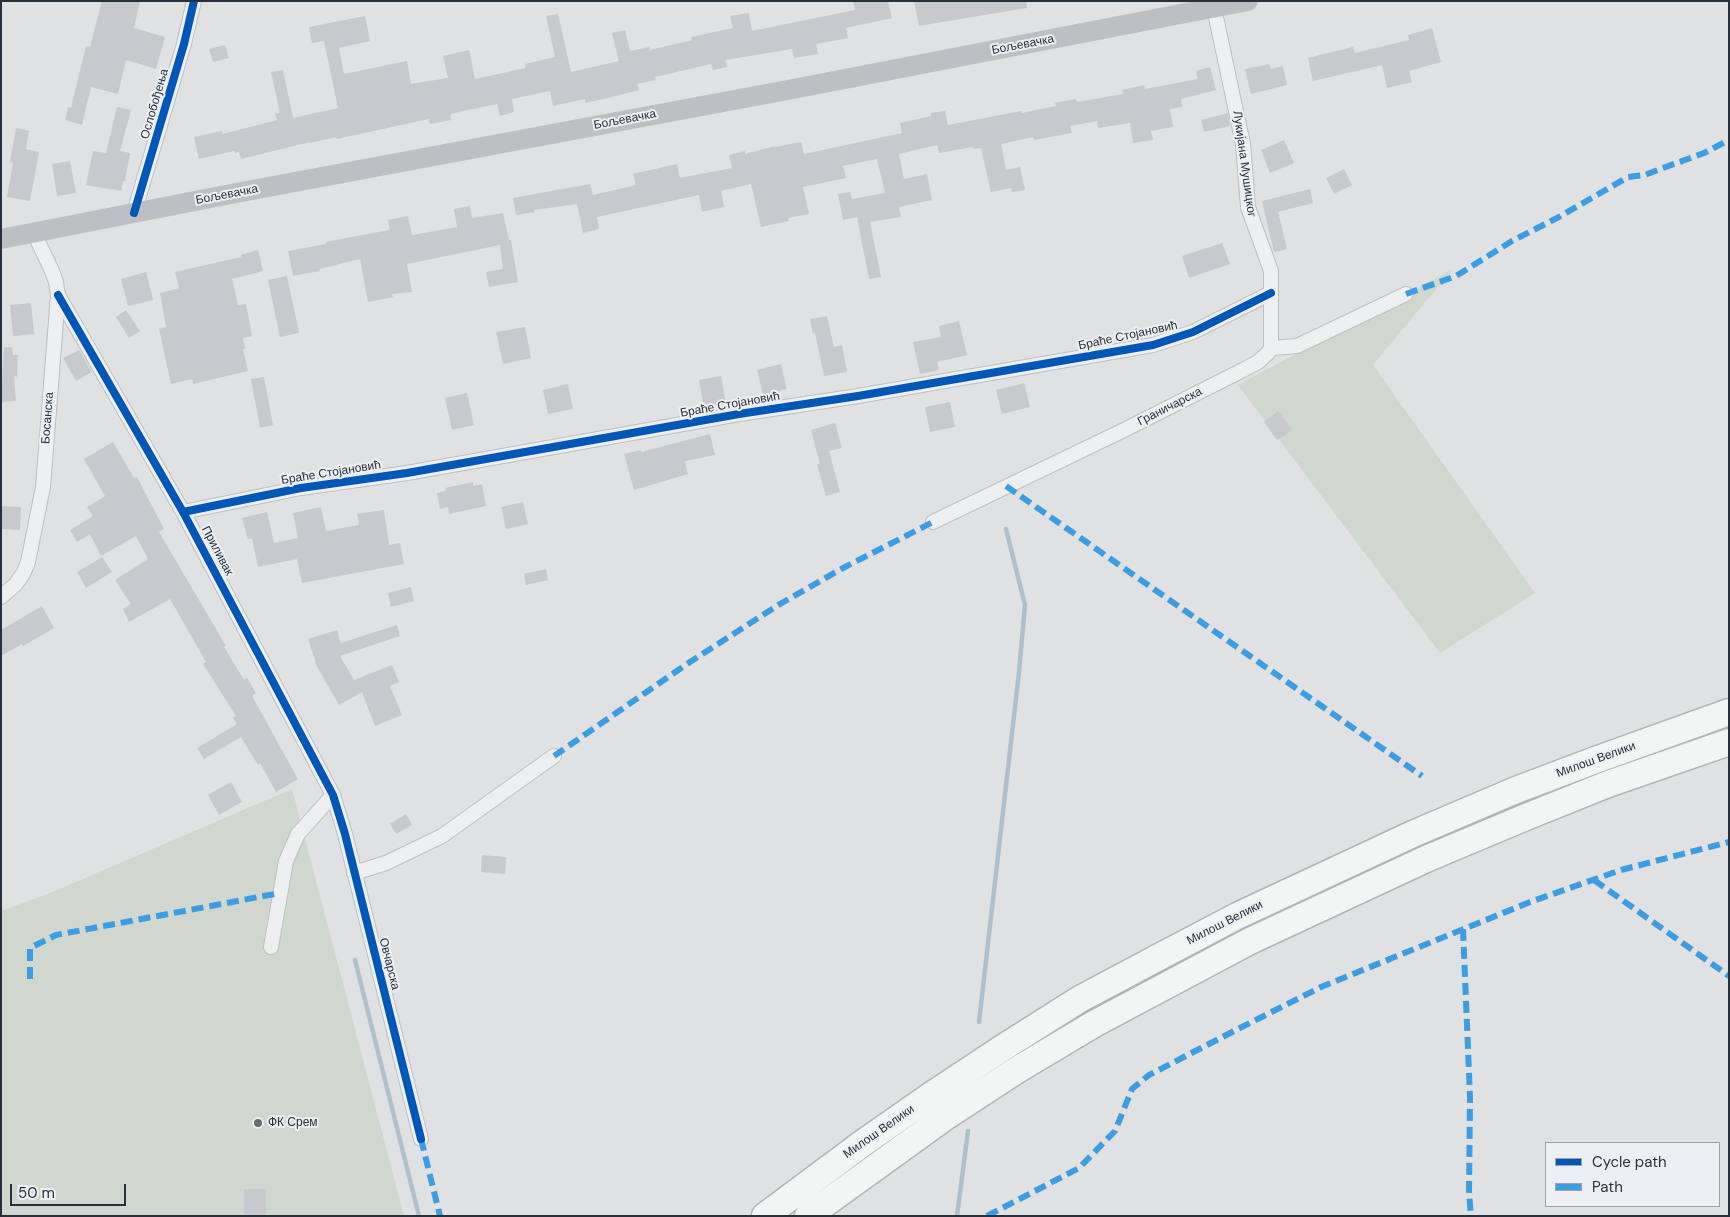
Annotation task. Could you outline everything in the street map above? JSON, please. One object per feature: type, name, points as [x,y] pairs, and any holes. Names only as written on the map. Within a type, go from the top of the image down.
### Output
[{"type":"highway","name":"Милош Велики","points":[[764,1216],[863,1143],[996,1052],[1080,999],[1237,916],[1414,834],[1516,790],[1598,758],[1729,712]]},
{"type":"highway","name":"Милош Велики","points":[[808,1216],[948,1115],[1017,1070],[1094,1024],[1250,941],[1426,859],[1516,820],[1608,784],[1729,742]]},
{"type":"main road","name":"Бољевачка","points":[[1,239],[1186,7],[1214,8],[1248,1]]},
{"type":"street","name":"Ослобођења","points":[[134,213],[184,44],[194,1]]},
{"type":"street","name":"Лукијана Мушицког","points":[[1214,8],[1243,144],[1248,207],[1271,271],[1271,348]]},
{"type":"street","name":"Босанска","points":[[1,597],[16,584],[24,572],[31,550],[43,487],[58,295],[52,271],[34,232]]},
{"type":"street","name":"Браће Стојановић","points":[[183,512],[302,488],[407,473],[739,414],[1153,345],[1193,332],[1271,293]]},
{"type":"street","points":[[1271,348],[1296,346],[1406,294]]},
{"type":"street","name":"Приливак","points":[[58,295],[183,512],[333,795]]},
{"type":"street","name":"Граничарска","points":[[932,522],[1124,430],[1243,370],[1258,362],[1271,348]]},
{"type":"street","points":[[354,873],[386,863],[442,836],[554,756]]},
{"type":"street","points":[[271,947],[286,861],[298,834],[333,795]]},
{"type":"street","name":"Овчарска","points":[[333,795],[421,1140]]},
{"type":"shaded area","points":[[1453,269],[1373,365],[1535,593],[1440,653],[1238,385]]},
{"type":"shaded area","points":[[292,789],[404,1216],[1,1216],[1,911],[48,894]]},
{"type":"building","points":[[102,1],[140,1],[134,28],[165,37],[156,69],[126,60],[118,94],[91,87],[82,125],[65,120],[68,107],[71,108],[86,46],[90,47]]},
{"type":"building","points":[[853,1],[888,1],[892,18],[846,28],[848,38],[816,44],[818,54],[794,58],[792,49],[725,60],[727,67],[713,70],[711,64],[655,77],[656,80],[637,84],[639,90],[585,103],[585,99],[553,106],[550,91],[512,99],[514,112],[500,116],[497,104],[450,114],[451,120],[430,124],[429,119],[337,139],[336,137],[310,142],[241,159],[239,152],[235,153],[234,151],[199,159],[194,137],[222,131],[223,134],[277,120],[275,114],[280,113],[271,72],[283,70],[293,118],[338,108],[324,41],[312,43],[309,27],[365,16],[370,41],[339,48],[344,74],[407,61],[411,84],[448,78],[443,56],[469,50],[475,79],[526,68],[525,64],[555,57],[546,16],[558,14],[571,72],[619,61],[612,33],[625,30],[630,51],[649,47],[650,50],[692,40],[691,37],[733,28],[730,16],[749,13],[752,31],[855,10]]},
{"type":"building","points":[[914,1],[1026,1],[1027,8],[919,26]]},
{"type":"building","points":[[1432,28],[1441,62],[1409,71],[1412,82],[1387,88],[1382,65],[1313,81],[1308,58],[1353,47],[1355,53],[1409,40],[1408,35]]},
{"type":"building","points":[[225,45],[229,58],[213,62],[209,49]]},
{"type":"building","points":[[1269,64],[1271,69],[1283,66],[1287,85],[1251,94],[1245,69]]},
{"type":"building","points":[[1210,67],[1216,90],[1181,99],[1182,107],[1170,109],[1173,127],[1151,131],[1153,140],[1133,143],[1130,123],[1098,128],[1097,121],[1070,126],[1072,133],[1034,140],[1033,137],[1001,144],[1006,170],[1020,167],[1025,190],[1012,192],[1011,188],[991,192],[981,148],[973,149],[973,147],[939,153],[937,145],[899,154],[904,179],[927,174],[932,200],[899,207],[901,217],[870,222],[881,277],[869,279],[857,217],[843,220],[838,194],[850,192],[852,199],[885,193],[877,159],[843,166],[846,178],[803,187],[809,214],[788,218],[789,221],[761,227],[751,184],[721,191],[724,207],[702,212],[699,195],[597,217],[599,229],[583,233],[577,204],[534,210],[535,212],[516,215],[513,198],[590,184],[593,195],[636,185],[633,174],[677,164],[680,178],[732,168],[729,155],[745,151],[745,154],[775,146],[801,142],[804,154],[902,133],[900,123],[931,116],[931,113],[945,111],[948,125],[1021,111],[1022,113],[1056,106],[1055,103],[1076,99],[1077,102],[1123,94],[1122,90],[1144,85],[1145,89],[1198,79],[1196,71]]},
{"type":"building","points":[[117,107],[131,110],[120,151],[130,153],[125,181],[123,181],[121,191],[86,185],[93,151],[106,153]]},
{"type":"building","points":[[1228,113],[1230,126],[1204,132],[1201,120]]},
{"type":"building","points":[[16,128],[29,131],[26,149],[39,152],[30,201],[7,197],[13,163],[10,162]]},
{"type":"building","points":[[1284,140],[1294,163],[1270,173],[1261,150]]},
{"type":"building","points":[[70,161],[76,193],[57,196],[52,164]]},
{"type":"building","points":[[1344,169],[1352,185],[1334,194],[1326,178]]},
{"type":"building","points":[[1310,189],[1313,203],[1278,212],[1287,249],[1274,252],[1262,201]]},
{"type":"building","points":[[470,206],[472,218],[503,213],[509,240],[511,240],[518,282],[489,287],[486,272],[503,269],[500,245],[407,264],[412,292],[392,294],[393,297],[368,302],[360,259],[319,269],[320,271],[293,276],[288,251],[390,230],[388,220],[408,216],[412,235],[457,227],[454,209]]},
{"type":"building","points":[[1222,243],[1230,264],[1189,278],[1182,256]]},
{"type":"building","points":[[258,250],[263,271],[232,279],[238,305],[246,304],[252,336],[243,338],[245,349],[243,349],[248,371],[193,384],[192,379],[171,384],[159,329],[166,327],[160,293],[179,288],[175,272],[241,257],[241,255]]},
{"type":"building","points":[[146,272],[153,300],[128,306],[121,279]]},
{"type":"building","points":[[287,276],[299,333],[280,337],[268,280]]},
{"type":"building","points":[[31,303],[34,334],[13,336],[10,305]]},
{"type":"building","points":[[126,310],[140,331],[129,338],[116,317]]},
{"type":"building","points":[[827,316],[834,347],[842,345],[847,372],[824,376],[815,333],[813,334],[810,319]]},
{"type":"building","points":[[959,321],[967,355],[937,362],[939,370],[920,374],[913,342],[941,337],[939,326]]},
{"type":"building","points":[[525,327],[531,358],[503,364],[496,332]]},
{"type":"building","points":[[4,347],[12,347],[13,355],[18,355],[17,377],[14,376],[16,401],[1,402]]},
{"type":"building","points":[[79,350],[92,372],[76,381],[63,358]]},
{"type":"building","points":[[781,364],[787,389],[763,395],[757,370]]},
{"type":"building","points":[[721,376],[726,404],[704,408],[699,380]]},
{"type":"building","points":[[264,377],[273,425],[260,428],[251,379]]},
{"type":"building","points":[[1024,383],[1030,407],[1002,414],[996,390]]},
{"type":"building","points":[[568,384],[573,409],[548,414],[543,390]]},
{"type":"building","points":[[467,393],[474,425],[452,430],[445,398]]},
{"type":"building","points":[[950,402],[955,427],[930,432],[925,407]]},
{"type":"building","points":[[1278,411],[1292,430],[1277,440],[1264,422]]},
{"type":"building","points":[[835,423],[842,448],[829,451],[840,492],[826,496],[817,464],[820,464],[811,430]]},
{"type":"building","points":[[710,434],[715,455],[685,461],[688,474],[634,490],[624,454],[641,450],[641,452]]},
{"type":"building","points":[[113,442],[134,478],[137,477],[164,529],[159,532],[226,646],[224,647],[244,680],[247,678],[256,693],[252,696],[298,779],[276,792],[260,763],[258,765],[241,737],[204,759],[197,748],[237,724],[233,718],[236,716],[203,664],[206,662],[170,599],[129,622],[123,609],[131,604],[115,580],[148,559],[136,536],[101,556],[90,534],[77,542],[70,530],[93,516],[87,507],[105,496],[84,459]]},
{"type":"building","points":[[473,482],[473,486],[482,484],[486,506],[449,514],[448,507],[440,509],[437,493],[446,491],[445,488]]},
{"type":"building","points":[[523,502],[528,524],[506,529],[501,507]]},
{"type":"building","points":[[1,506],[21,507],[20,530],[1,529]]},
{"type":"building","points":[[321,507],[326,531],[359,525],[357,514],[384,510],[389,545],[400,543],[404,564],[302,583],[297,559],[258,567],[252,538],[248,539],[242,518],[267,512],[274,543],[298,538],[293,513]]},
{"type":"building","points":[[102,557],[112,572],[86,588],[77,572]]},
{"type":"building","points":[[546,569],[548,580],[526,585],[524,574]]},
{"type":"building","points":[[411,587],[414,601],[391,607],[388,593]]},
{"type":"building","points":[[42,606],[54,628],[1,656],[1,630]]},
{"type":"building","points":[[397,625],[400,636],[340,656],[354,680],[392,665],[399,682],[390,686],[402,715],[375,726],[362,692],[339,705],[315,663],[308,639],[337,630],[341,643]]},
{"type":"building","points":[[231,782],[242,802],[219,815],[208,795]]},
{"type":"building","points":[[406,814],[412,825],[396,834],[390,824]]},
{"type":"building","points":[[482,855],[506,857],[505,874],[481,872]]},
{"type":"building","points":[[244,1189],[266,1189],[266,1216],[244,1216]]},
{"type":"waterway","points":[[979,1022],[1025,605],[1006,529]]},
{"type":"waterway","points":[[355,960],[419,1216]]},
{"type":"waterway","points":[[957,1216],[968,1131]]},
{"type":"marked path","points":[[1406,294],[1456,276],[1512,241],[1559,217],[1628,177],[1645,175],[1704,153],[1729,140]]},
{"type":"marked path","points":[[1006,486],[1422,776]]},
{"type":"marked path","points":[[554,756],[687,664],[780,604],[843,568],[933,522]]},
{"type":"marked path","points":[[987,1216],[1079,1168],[1115,1131],[1132,1089],[1149,1075],[1321,987],[1530,902],[1621,870],[1729,842]]},
{"type":"marked path","points":[[1594,880],[1729,976]]},
{"type":"marked path","points":[[30,979],[30,948],[56,935],[280,893]]},
{"type":"marked path","points":[[1463,929],[1470,1097],[1469,1193],[1471,1216]]},
{"type":"marked path","points":[[421,1139],[440,1216]]},
{"type":"cycle path","points":[[134,213],[184,44],[194,1]]},
{"type":"cycle path","points":[[183,512],[301,488],[407,473],[739,414],[858,396],[1153,345],[1193,332],[1271,293]]},
{"type":"cycle path","points":[[58,295],[183,512],[333,795],[345,834],[421,1139]]},
{"type":"place","name":"ФК Срем","points":[[258,1123]]}]
